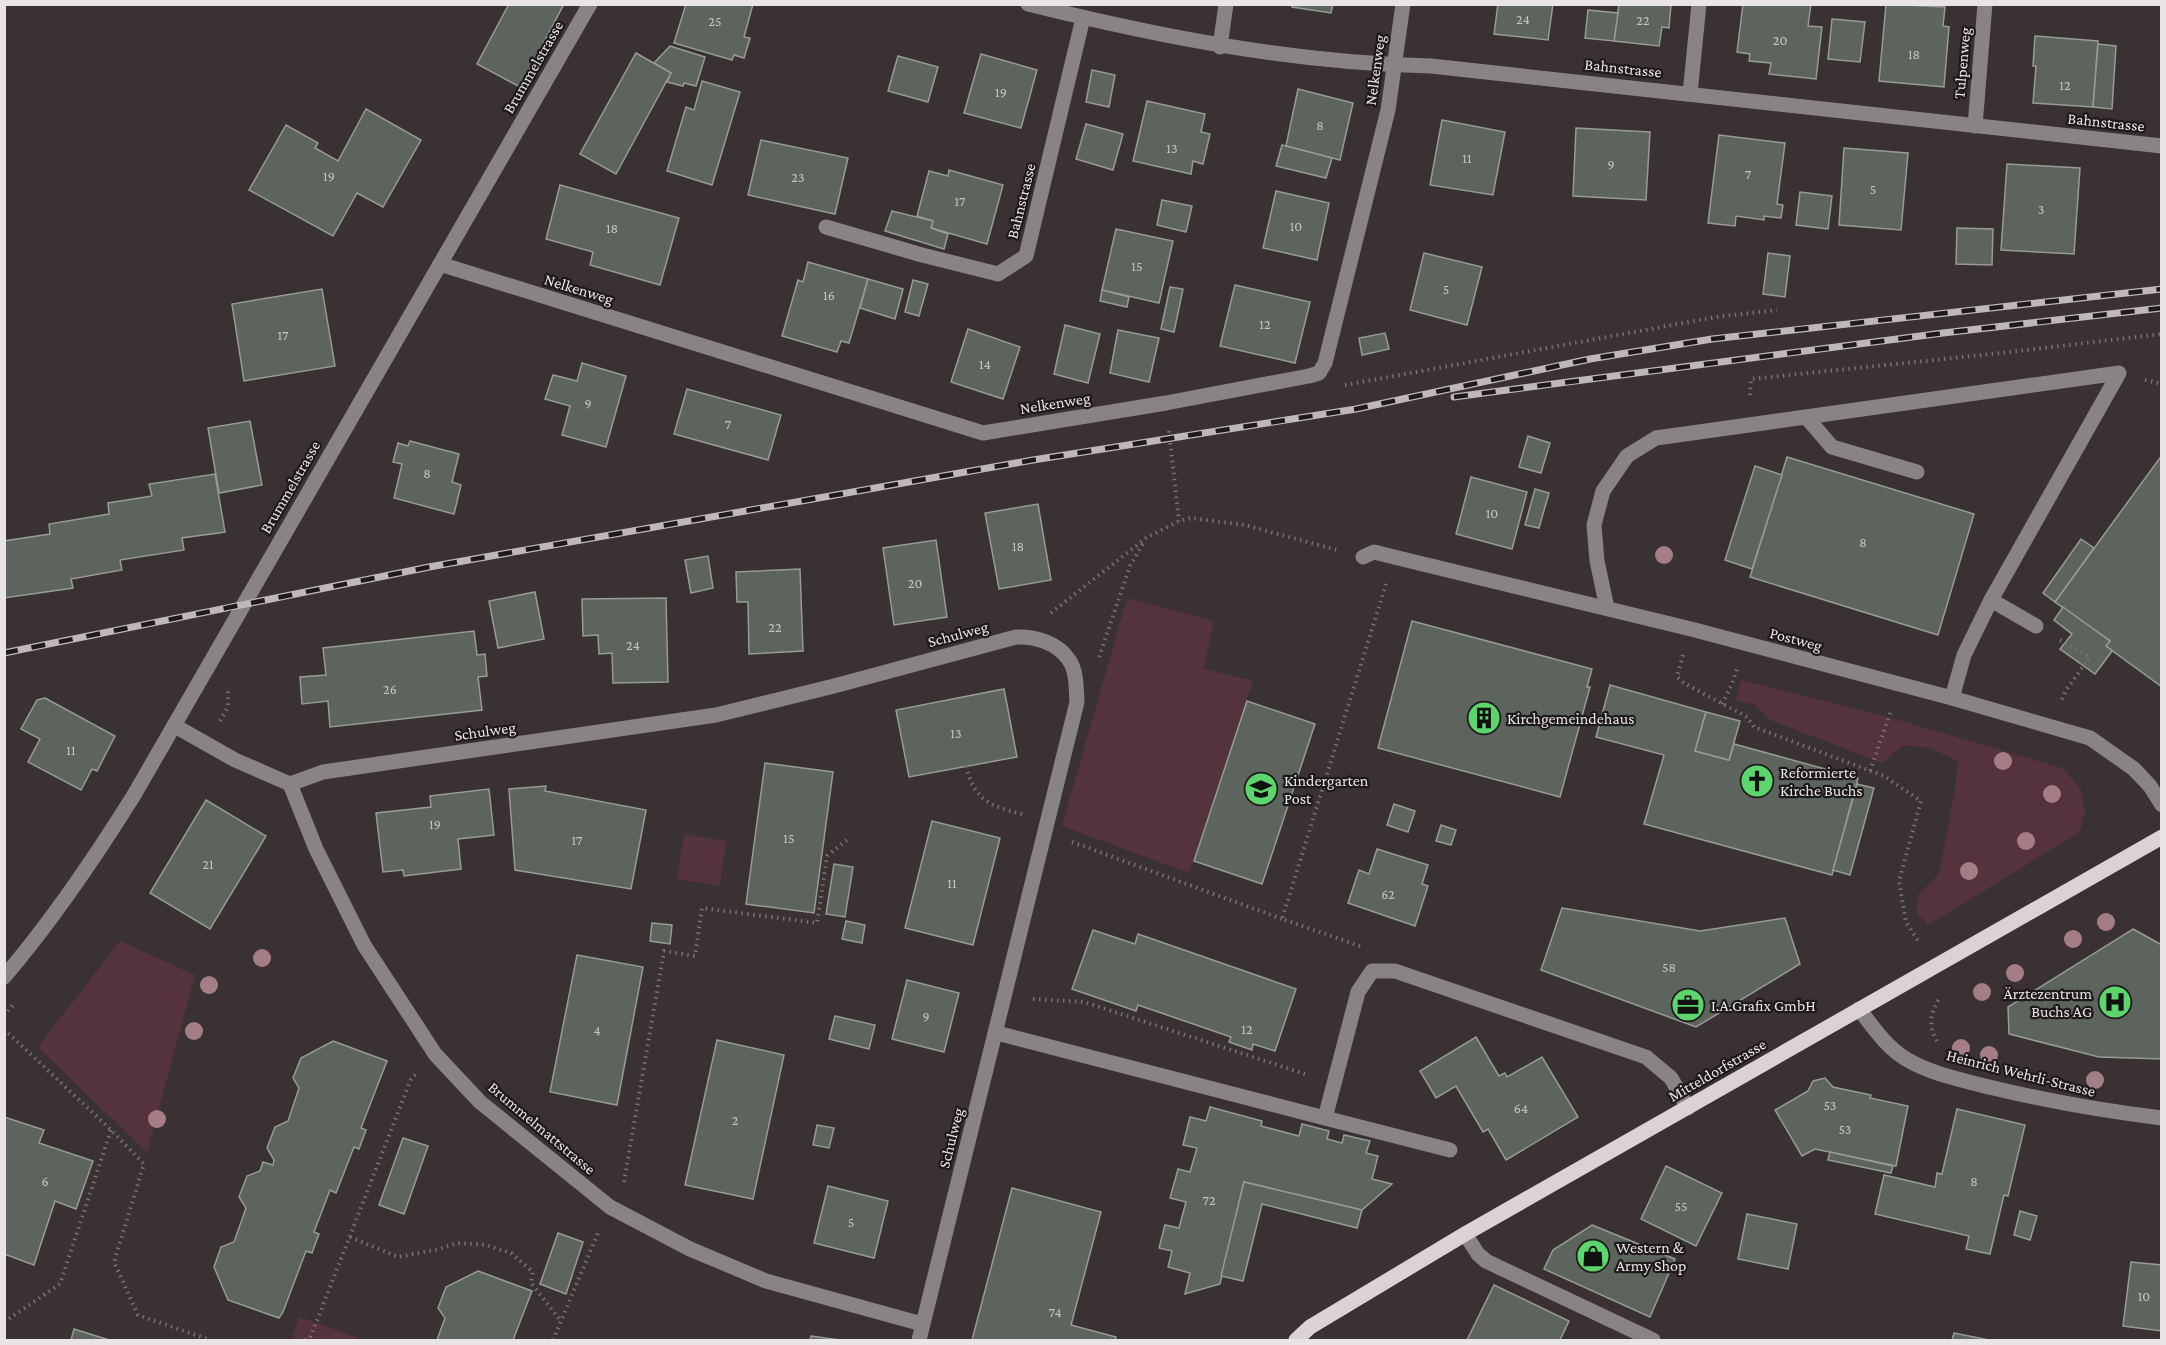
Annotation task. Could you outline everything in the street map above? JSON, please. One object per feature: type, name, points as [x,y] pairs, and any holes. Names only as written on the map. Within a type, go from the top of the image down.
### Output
[{"type":"main road","name":"Mitteldorfstrasse","points":[[1296,1341],[1310,1327],[1466,1234],[2162,837]]},
{"type":"street","name":"Brummelstrasse","points":[[4,977],[37,939],[88,868],[175,726],[590,4]]},
{"type":"street","name":"Bahnstrasse","points":[[1028,4],[1083,18],[1220,46],[1395,65],[1431,66],[2162,146]]},
{"type":"street","points":[[1220,46],[1226,4]]},
{"type":"street","name":"Nelkenweg","points":[[440,264],[983,433],[1166,403],[1319,373],[1325,363],[1388,110],[1403,4]]},
{"type":"street","points":[[1690,94],[1699,4]]},
{"type":"street","name":"Tulpenweg","points":[[1975,126],[1985,4]]},
{"type":"street","name":"Bahnstrasse","points":[[826,227],[998,274],[1026,256],[1083,18]]},
{"type":"street","points":[[1607,608],[1597,561],[1594,525],[1603,491],[1627,456],[1656,438],[2119,373],[1991,600],[1964,655],[1952,698]]},
{"type":"street","points":[[1807,418],[1832,447],[1917,472]]},
{"type":"street","name":"Postweg","points":[[1363,557],[1374,552],[1607,608],[1952,698],[2090,738],[2134,769],[2150,786],[2162,805]]},
{"type":"street","points":[[1991,600],[2036,626]]},
{"type":"street","name":"Schulweg","points":[[290,784],[323,772],[716,715],[1016,637],[1031,636],[1052,645],[1070,661],[1075,678],[1077,702],[919,1341]]},
{"type":"street","points":[[175,726],[235,760],[290,784]]},
{"type":"street","name":"Brummelmattstrasse","points":[[290,784],[316,849],[364,945],[435,1054],[480,1102],[610,1207],[690,1249],[766,1281],[922,1324]]},
{"type":"street","points":[[1325,1118],[1358,992],[1372,971],[1395,971],[1646,1057],[1671,1078],[1688,1108]]},
{"type":"street","name":"Heinrich Wehrli-Strasse","points":[[1859,1009],[1881,1038],[1906,1059],[1946,1076],[2050,1102],[2162,1118]]},
{"type":"street","points":[[997,1032],[1450,1150]]},
{"type":"street","points":[[1466,1234],[1478,1254],[1486,1261],[1653,1341]]},
{"type":"path","points":[[1319,373],[1331,388],[1716,317],[1777,310]]},
{"type":"path","points":[[1748,426],[1751,379],[2162,334]]},
{"type":"path","points":[[1166,403],[1179,521]]},
{"type":"path","points":[[1031,636],[1044,619],[1146,538],[1179,521],[1191,518],[1245,525],[1363,557]]},
{"type":"path","points":[[1099,659],[1130,566],[1146,538]]},
{"type":"path","points":[[1282,919],[1394,557]]},
{"type":"path","points":[[2036,626],[2090,657],[2066,690],[2062,700]]},
{"type":"path","points":[[1722,704],[1735,677]]},
{"type":"path","points":[[1684,682],[1746,717],[1754,727],[1884,776],[1920,801],[1899,881],[1909,928]]},
{"type":"path","points":[[1870,771],[1887,723]]},
{"type":"path","points":[[966,766],[970,782],[979,795],[990,804],[1282,919],[1361,947],[1372,971]]},
{"type":"path","points":[[553,1341],[610,1207],[623,1188],[664,951],[695,956],[702,908],[817,923],[827,856],[847,840]]},
{"type":"path","points":[[1906,922],[1933,968]]},
{"type":"path","points":[[1940,997],[1931,1011],[1930,1030],[1940,1047]]},
{"type":"path","points":[[1005,998],[1084,1002],[1334,1083]]},
{"type":"path","points":[[4,1029],[144,1164],[114,1262],[138,1316],[211,1340]]},
{"type":"path","points":[[309,1340],[411,1079],[435,1054]]},
{"type":"path","points":[[4,1322],[60,1284],[111,1130]]},
{"type":"path","points":[[350,1237],[398,1257],[458,1243],[486,1245],[511,1253],[533,1272],[531,1283],[561,1320]]},
{"type":"shaded area","points":[[1127,598],[1214,621],[1204,669],[1253,681],[1189,873],[1062,826]]},
{"type":"shaded area","points":[[1741,680],[1895,719],[2062,768],[2081,789],[2085,812],[2080,832],[1928,925],[1916,912],[1918,895],[1939,874],[1958,761],[1930,748],[1903,745],[1882,763],[1770,720],[1755,705],[1736,700]]},
{"type":"shaded area","points":[[684,834],[726,841],[720,886],[677,879]]},
{"type":"shaded area","points":[[120,941],[195,975],[147,1153],[38,1047]]},
{"type":"shaded area","points":[[299,1317],[359,1338],[359,1340],[291,1340]]},
{"type":"building","points":[[509,4],[564,4],[520,87],[477,64]]},
{"type":"building","points":[[686,4],[753,4],[744,37],[750,38],[744,58],[734,55],[732,60],[674,43]]},
{"type":"building","points":[[1292,4],[1333,4],[1331,13],[1292,7]]},
{"type":"building","points":[[1498,4],[1553,4],[1548,40],[1494,34]]},
{"type":"building","points":[[1619,4],[1671,4],[1669,28],[1662,27],[1659,46],[1614,41]]},
{"type":"building","points":[[1743,4],[1811,4],[1808,26],[1822,27],[1816,79],[1769,74],[1771,63],[1749,61],[1750,54],[1737,52]]},
{"type":"building","points":[[1886,4],[1945,7],[1943,26],[1949,27],[1944,87],[1879,81]]},
{"type":"building","points":[[1588,10],[1618,13],[1614,41],[1585,38]]},
{"type":"building","points":[[1832,19],[1865,22],[1860,62],[1828,59]]},
{"type":"building","points":[[2035,36],[2098,41],[2093,107],[2033,103],[2036,66],[2033,66]]},
{"type":"building","points":[[2098,44],[2116,46],[2112,109],[2093,107]]},
{"type":"building","points":[[670,46],[705,57],[696,86],[667,82],[671,73],[654,63]]},
{"type":"building","points":[[636,53],[671,73],[616,174],[580,154]]},
{"type":"building","points":[[981,54],[1037,70],[1021,128],[964,113]]},
{"type":"building","points":[[898,56],[938,67],[928,102],[888,91]]},
{"type":"building","points":[[1092,70],[1115,75],[1109,107],[1086,102]]},
{"type":"building","points":[[702,81],[740,92],[712,185],[667,171],[686,107],[694,110]]},
{"type":"building","points":[[1298,89],[1353,103],[1340,160],[1286,146]]},
{"type":"building","points":[[1147,101],[1205,114],[1201,132],[1210,134],[1203,164],[1193,161],[1191,174],[1133,161]]},
{"type":"building","points":[[366,109],[421,140],[383,207],[357,193],[333,236],[249,190],[286,125],[318,143],[315,148],[338,161]]},
{"type":"building","points":[[1442,120],[1505,132],[1493,195],[1430,185]]},
{"type":"building","points":[[1086,124],[1123,134],[1113,170],[1076,159]]},
{"type":"building","points":[[1576,128],[1650,132],[1646,200],[1573,196]]},
{"type":"building","points":[[1719,135],[1785,143],[1777,204],[1783,205],[1781,218],[1764,216],[1764,220],[1736,216],[1735,226],[1708,223]]},
{"type":"building","points":[[761,140],[848,158],[835,214],[748,195]]},
{"type":"building","points":[[1282,145],[1332,158],[1326,178],[1276,166]]},
{"type":"building","points":[[1844,148],[1908,153],[1901,230],[1839,225]]},
{"type":"building","points":[[2007,164],[2080,168],[2074,254],[2001,250]]},
{"type":"building","points":[[949,170],[1003,185],[987,244],[931,228],[933,221],[917,216],[929,171],[948,176]]},
{"type":"building","points":[[560,185],[679,218],[660,285],[590,265],[593,252],[546,239]]},
{"type":"building","points":[[1276,191],[1329,203],[1317,260],[1263,248]]},
{"type":"building","points":[[1800,192],[1832,196],[1828,229],[1796,225]]},
{"type":"building","points":[[1162,200],[1192,206],[1186,232],[1157,225]]},
{"type":"building","points":[[892,211],[933,221],[931,228],[948,234],[944,249],[885,231]]},
{"type":"building","points":[[1957,228],[1993,229],[1992,265],[1956,264]]},
{"type":"building","points":[[1116,229],[1173,241],[1159,303],[1102,290]]},
{"type":"building","points":[[1424,253],[1482,267],[1467,325],[1410,310]]},
{"type":"building","points":[[1768,253],[1790,256],[1785,297],[1763,294]]},
{"type":"building","points":[[808,262],[868,279],[849,343],[841,341],[837,352],[782,336],[798,280],[803,282]]},
{"type":"building","points":[[868,279],[903,289],[895,319],[860,308]]},
{"type":"building","points":[[913,280],[928,284],[919,316],[905,312]]},
{"type":"building","points":[[1235,285],[1310,302],[1295,363],[1220,346]]},
{"type":"building","points":[[1170,287],[1183,289],[1174,332],[1161,329]]},
{"type":"building","points":[[322,289],[335,366],[244,381],[232,304]]},
{"type":"building","points":[[1102,290],[1129,297],[1127,307],[1100,301]]},
{"type":"building","points":[[1065,325],[1100,334],[1088,383],[1054,374]]},
{"type":"building","points":[[968,329],[1020,347],[1003,399],[951,382]]},
{"type":"building","points":[[1118,330],[1159,338],[1149,382],[1110,373]]},
{"type":"building","points":[[1385,333],[1389,349],[1362,355],[1359,338]]},
{"type":"building","points":[[582,363],[626,376],[606,447],[562,435],[570,406],[545,399],[553,375],[577,381]]},
{"type":"building","points":[[687,389],[781,415],[768,460],[674,434]]},
{"type":"building","points":[[250,421],[262,485],[219,493],[208,428]]},
{"type":"building","points":[[1528,436],[1550,443],[1541,473],[1519,467]]},
{"type":"building","points":[[410,441],[459,454],[452,482],[461,485],[454,514],[394,498],[402,464],[393,462],[398,443],[408,446]]},
{"type":"building","points":[[2162,455],[2162,687],[2106,646],[2110,641],[2055,602]]},
{"type":"building","points":[[1787,457],[1974,514],[1938,635],[1750,577]]},
{"type":"building","points":[[1755,466],[1782,475],[1752,569],[1725,560]]},
{"type":"building","points":[[215,474],[225,532],[182,538],[184,550],[120,560],[122,570],[71,579],[73,588],[4,598],[4,541],[50,534],[49,524],[109,514],[108,503],[152,496],[149,484]]},
{"type":"building","points":[[1471,477],[1527,492],[1512,549],[1456,534]]},
{"type":"building","points":[[1535,489],[1549,493],[1539,528],[1525,525]]},
{"type":"building","points":[[1038,504],[1051,580],[999,589],[985,513]]},
{"type":"building","points":[[2081,539],[2094,548],[2055,602],[2043,593]]},
{"type":"building","points":[[936,540],[947,617],[894,625],[883,548]]},
{"type":"building","points":[[708,556],[713,588],[691,593],[685,560]]},
{"type":"building","points":[[800,569],[803,651],[749,654],[748,602],[737,602],[736,572]]},
{"type":"building","points":[[535,592],[544,639],[498,648],[489,601]]},
{"type":"building","points":[[666,598],[668,682],[613,683],[612,653],[599,654],[598,635],[583,636],[582,599]]},
{"type":"building","points":[[2063,607],[2110,641],[2106,646],[2112,651],[2095,674],[2060,649],[2072,634],[2054,620]]},
{"type":"building","name":"Kirchgemeindehaus","points":[[1412,621],[1592,669],[1587,687],[1590,687],[1560,797],[1378,748]]},
{"type":"building","points":[[474,631],[477,655],[485,654],[487,676],[478,677],[482,710],[330,727],[328,701],[302,704],[300,677],[326,675],[323,648]]},
{"type":"building","name":"Reformierte Kirche Buchs","points":[[1610,685],[1706,712],[1695,751],[1729,760],[1734,744],[1858,778],[1832,875],[1644,824],[1664,755],[1596,737]]},
{"type":"building","points":[[1004,689],[1017,757],[909,777],[896,710]]},
{"type":"building","points":[[45,698],[115,736],[97,771],[92,769],[81,790],[28,762],[40,739],[21,729],[37,700]]},
{"type":"building","points":[[1247,701],[1315,724],[1262,884],[1194,861]]},
{"type":"building","points":[[1706,712],[1740,721],[1729,760],[1695,751]]},
{"type":"building","points":[[765,763],[833,772],[814,913],[746,904]]},
{"type":"building","points":[[1857,784],[1874,788],[1850,875],[1833,870]]},
{"type":"building","points":[[546,786],[545,791],[646,810],[631,889],[515,870],[509,789]]},
{"type":"building","points":[[489,789],[494,835],[458,839],[461,869],[404,876],[403,870],[383,872],[376,813],[431,807],[430,796]]},
{"type":"building","points":[[206,800],[266,836],[210,929],[150,893]]},
{"type":"building","points":[[1394,804],[1415,811],[1408,832],[1387,825]]},
{"type":"building","points":[[932,821],[1000,838],[973,945],[905,928]]},
{"type":"building","points":[[1441,825],[1456,830],[1451,845],[1436,841]]},
{"type":"building","points":[[1377,849],[1428,865],[1422,884],[1428,886],[1415,926],[1348,903],[1359,870],[1369,874]]},
{"type":"building","points":[[834,864],[853,867],[845,917],[826,914]]},
{"type":"building","points":[[1562,908],[1700,931],[1785,918],[1800,964],[1696,1027],[1541,970]]},
{"type":"building","points":[[846,921],[865,925],[862,943],[842,939]]},
{"type":"building","points":[[652,923],[672,925],[670,944],[650,941]]},
{"type":"building","points":[[2133,929],[2162,945],[2162,1059],[2099,1057],[2009,1034],[2008,1007]]},
{"type":"building","points":[[1093,930],[1135,944],[1138,934],[1296,989],[1275,1051],[1253,1044],[1252,1050],[1229,1042],[1231,1037],[1138,1005],[1136,1011],[1072,989]]},
{"type":"building","points":[[577,955],[643,967],[617,1105],[550,1092]]},
{"type":"building","points":[[907,980],[959,993],[944,1052],[892,1039]]},
{"type":"building","points":[[835,1016],[875,1025],[869,1049],[829,1039]]},
{"type":"building","points":[[1476,1037],[1499,1076],[1505,1073],[1507,1077],[1542,1057],[1578,1117],[1506,1160],[1488,1129],[1483,1132],[1456,1086],[1436,1098],[1420,1071]]},
{"type":"building","points":[[717,1040],[784,1055],[753,1199],[685,1185]]},
{"type":"building","points":[[333,1041],[387,1061],[361,1128],[366,1130],[359,1149],[354,1147],[336,1193],[330,1190],[314,1232],[319,1234],[312,1253],[306,1251],[279,1318],[228,1300],[214,1267],[221,1247],[234,1242],[246,1208],[239,1197],[247,1176],[260,1171],[263,1162],[273,1165],[274,1160],[267,1148],[275,1127],[288,1121],[299,1088],[293,1078],[301,1058]]},
{"type":"building","points":[[1825,1078],[1833,1087],[1908,1106],[1896,1166],[1815,1149],[1802,1156],[1775,1110],[1808,1091],[1813,1081]]},
{"type":"building","points":[[1210,1107],[1262,1121],[1261,1126],[1299,1136],[1302,1124],[1329,1131],[1327,1139],[1342,1143],[1344,1135],[1370,1141],[1366,1153],[1378,1156],[1372,1179],[1392,1184],[1362,1210],[1244,1182],[1220,1284],[1185,1294],[1190,1273],[1168,1267],[1172,1251],[1159,1248],[1165,1225],[1179,1228],[1186,1202],[1170,1198],[1178,1169],[1190,1172],[1197,1148],[1183,1145],[1190,1117],[1206,1121]]},
{"type":"building","points":[[1957,1109],[2025,1125],[2008,1196],[2004,1195],[1990,1254],[1966,1249],[1969,1236],[1875,1214],[1884,1175],[1935,1187],[1937,1173],[1942,1174]]},
{"type":"building","points":[[4,1117],[44,1130],[39,1143],[93,1161],[76,1209],[55,1201],[34,1265],[4,1254]]},
{"type":"building","points":[[817,1125],[834,1128],[829,1148],[813,1145]]},
{"type":"building","points":[[403,1138],[428,1146],[404,1214],[379,1205]]},
{"type":"building","points":[[1830,1152],[1893,1166],[1891,1173],[1828,1160]]},
{"type":"building","points":[[1666,1166],[1722,1193],[1696,1246],[1641,1219]]},
{"type":"building","points":[[1244,1182],[1362,1210],[1357,1228],[1262,1204],[1243,1281],[1221,1276]]},
{"type":"building","points":[[828,1186],[888,1201],[874,1258],[814,1243]]},
{"type":"building","points":[[1012,1188],[1101,1212],[1071,1325],[1116,1337],[1115,1340],[972,1340]]},
{"type":"building","points":[[2020,1211],[2037,1216],[2030,1240],[2014,1235]]},
{"type":"building","points":[[1747,1214],[1797,1224],[1788,1269],[1738,1259]]},
{"type":"building","points":[[1592,1225],[1675,1259],[1650,1317],[1544,1269],[1553,1250]]},
{"type":"building","points":[[558,1233],[583,1242],[566,1294],[540,1284]]},
{"type":"building","points":[[2131,1262],[2162,1265],[2162,1331],[2123,1326]]},
{"type":"building","points":[[478,1271],[532,1291],[513,1340],[437,1340],[445,1318],[438,1308],[446,1287]]},
{"type":"building","points":[[1494,1285],[1569,1321],[1560,1340],[1467,1340]]},
{"type":"building","points":[[74,1329],[109,1340],[71,1340]]},
{"type":"building","points":[[1954,1333],[1989,1340],[1952,1340]]},
{"type":"building","points":[[811,1336],[840,1340],[810,1340]]},
{"type":"railway","points":[[4,653],[429,567],[1033,460],[1356,409],[1590,359],[1712,339],[2162,289]]},
{"type":"railway","points":[[1454,397],[1943,333],[2162,308]]},
{"type":"place","name":"Kirchgemeindehaus","points":[[1484,718]]},
{"type":"place","name":"Reformierte Kirche Buchs","points":[[1757,781]]},
{"type":"place","name":"Kindergarten Post","points":[[1261,789]]},
{"type":"place","name":"Ärztezentrum Buchs AG","points":[[2115,1002]]},
{"type":"place","name":"I.A.Grafix GmbH","points":[[1688,1005]]},
{"type":"place","name":"Western & Army Shop","points":[[1593,1256]]}]
